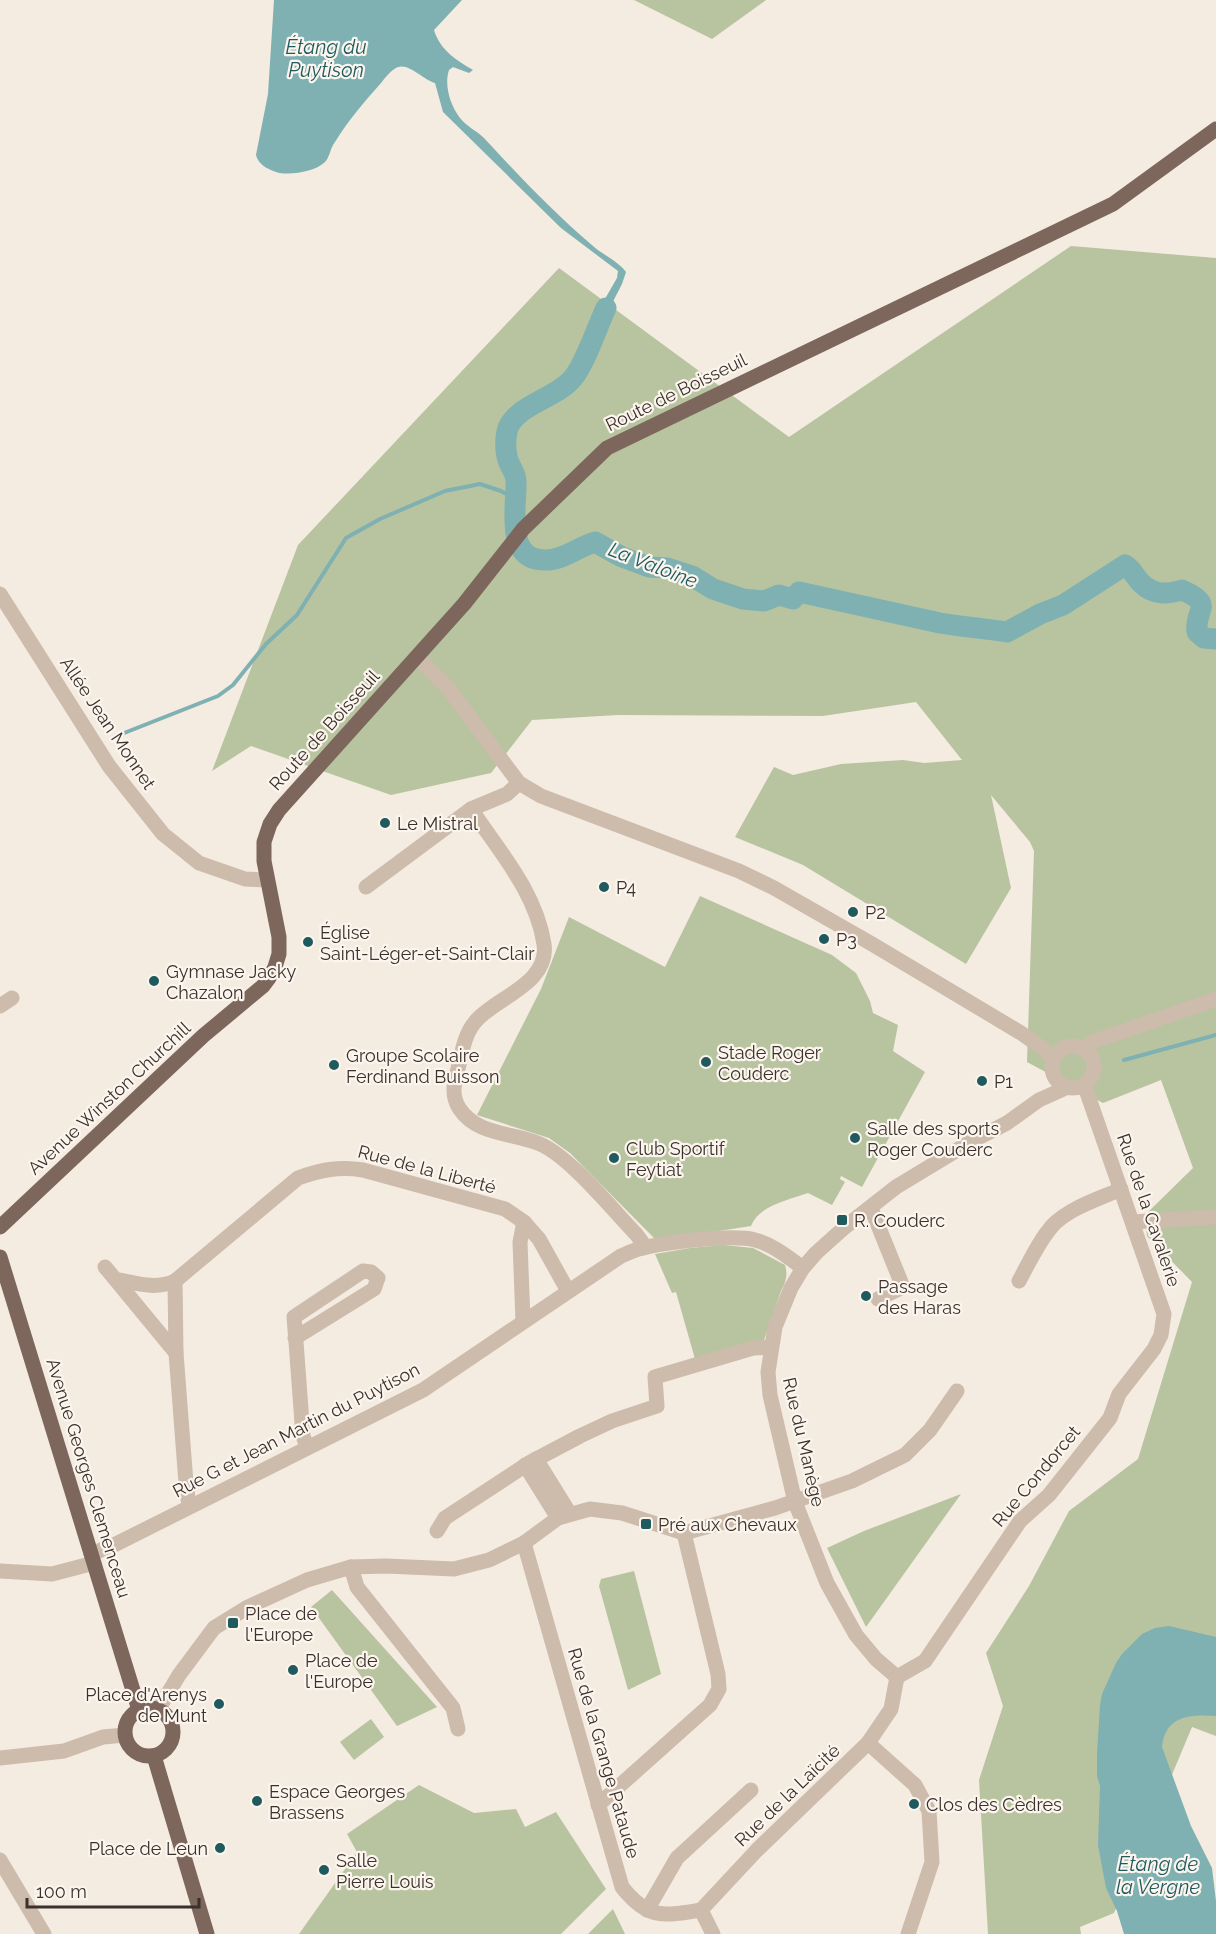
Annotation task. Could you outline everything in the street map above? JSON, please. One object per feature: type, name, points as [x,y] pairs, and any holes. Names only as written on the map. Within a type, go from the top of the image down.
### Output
[{"type":"main road","name":"Route de Boisseuil","points":[[272,904],[264,861],[264,842],[270,824],[279,810],[464,604],[523,529],[607,447],[1113,204],[1216,129]]},
{"type":"main road","name":"Avenue Winston Churchill","points":[[0,1227],[203,1036],[262,986],[275,967],[279,954],[279,937],[272,904]]},
{"type":"main road","name":"Avenue Georges Clemenceau","points":[[0,1257],[139,1710]]},
{"type":"main road","points":[[146,1708],[158,1710],[169,1719],[172,1734],[167,1748],[154,1756],[138,1754],[132,1749],[125,1735],[128,1720],[139,1710],[146,1708]]},
{"type":"main road","points":[[154,1756],[207,1934]]},
{"type":"street","name":"Allée Jean Monnet","points":[[0,594],[109,766],[163,834],[199,863],[245,879],[267,880]]},
{"type":"street","points":[[417,657],[447,688],[519,783],[542,796],[739,871],[774,888],[1021,1033],[1045,1050],[1053,1059]]},
{"type":"street","points":[[366,887],[471,809],[507,794],[519,783]]},
{"type":"street","points":[[471,809],[522,884],[531,903],[544,945],[543,958],[532,978],[478,1018],[472,1026],[467,1035],[453,1085],[456,1102],[476,1124],[540,1144],[558,1155],[636,1234],[642,1242],[642,1248]]},
{"type":"street","points":[[1084,1050],[1092,1042],[1216,999]]},
{"type":"street","points":[[1021,1033],[1067,1047]]},
{"type":"street","points":[[1093,1063],[1084,1050],[1073,1046],[1062,1049],[1053,1059],[1052,1066],[1055,1078],[1068,1087],[1084,1084],[1092,1075],[1093,1063],[1116,1034]]},
{"type":"street","name":"Rue du Manège","points":[[1039,1100],[1055,1078]]},
{"type":"street","name":"Rue de la Cavalerie","points":[[1084,1084],[1164,1314],[1161,1335],[1154,1349]]},
{"type":"street","name":"Rue du Manège","points":[[897,1677],[876,1659],[856,1635],[826,1583],[795,1502],[770,1395],[768,1372],[771,1347],[781,1309],[803,1268],[833,1238],[896,1187],[972,1141],[1007,1123],[1039,1100],[1068,1087]]},
{"type":"street","name":"Rue de la Liberté","points":[[175,1281],[298,1178],[333,1168],[347,1167],[363,1170],[505,1209],[524,1222]]},
{"type":"street","points":[[1019,1281],[1054,1224],[1075,1209],[1121,1189]]},
{"type":"street","points":[[871,1208],[903,1287],[878,1299]]},
{"type":"street","points":[[1133,1222],[1216,1217]]},
{"type":"street","points":[[524,1222],[539,1239],[568,1291]]},
{"type":"street","points":[[523,1321],[520,1242],[524,1222]]},
{"type":"street","name":"Rue G et Jean Martin du Puytison","points":[[0,1571],[52,1574],[93,1559],[114,1545],[189,1506],[423,1390],[621,1256],[642,1248],[725,1238],[754,1239],[780,1252],[803,1268]]},
{"type":"street","points":[[105,1267],[176,1353]]},
{"type":"street","points":[[295,1338],[374,1290],[378,1278],[371,1272],[363,1271],[294,1317],[295,1338],[303,1436],[307,1447]]},
{"type":"street","points":[[115,1279],[150,1286],[166,1285],[175,1281],[176,1353],[189,1506]]},
{"type":"street","points":[[437,1531],[445,1518],[530,1462],[612,1421],[657,1406],[655,1377],[753,1348],[771,1347]]},
{"type":"street","name":"Rue Condorcet","points":[[897,1677],[925,1661],[1020,1521],[1049,1495],[1110,1418],[1119,1394],[1154,1349]]},
{"type":"street","points":[[158,1710],[179,1675],[214,1628],[248,1607],[307,1580],[351,1567],[454,1569],[489,1560],[524,1543],[564,1516],[590,1509],[622,1513],[684,1533],[795,1502],[852,1481],[905,1455],[930,1430],[957,1391]]},
{"type":"street","points":[[530,1462],[564,1516]]},
{"type":"street","points":[[598,1805],[710,1705],[719,1689],[718,1674],[684,1533]]},
{"type":"street","name":"Rue de la Grange Pataude","points":[[524,1543],[622,1887],[630,1898],[647,1910]]},
{"type":"street","points":[[351,1567],[357,1587],[453,1708],[458,1730]]},
{"type":"street","name":"Rue de la Laïcité","points":[[702,1910],[757,1850],[868,1743],[891,1709],[897,1677]]},
{"type":"street","points":[[0,1758],[64,1751],[103,1737],[125,1735]]},
{"type":"street","points":[[868,1743],[915,1785],[929,1810],[932,1862],[908,1934]]},
{"type":"street","points":[[713,1934],[702,1910],[673,1915],[657,1914],[647,1910],[677,1858],[751,1790]]},
{"type":"street","points":[[0,1860],[44,1934]]},
{"type":"green space","points":[[634,0],[766,0],[712,39]]},
{"type":"green space","points":[[1071,246],[1216,258],[1216,1736],[1192,1727],[1114,1913],[1080,1927],[1081,1934],[988,1934],[979,1780],[1003,1706],[986,1653],[1029,1586],[1069,1511],[1138,1459],[1192,1282],[1147,1236],[1145,1215],[1193,1168],[1161,1080],[1103,1103],[1027,1062],[1034,851],[1030,842],[991,795],[1011,888],[966,964],[803,865],[735,837],[774,767],[793,775],[841,764],[903,760],[924,763],[962,760],[916,702],[823,716],[618,715],[532,720],[491,773],[391,795],[251,746],[212,771],[298,545],[559,268],[789,437]]},
{"type":"green space","name":"Stade Roger Couderc","points":[[700,896],[832,955],[856,973],[870,1001],[873,1013],[898,1025],[893,1051],[925,1072],[862,1187],[841,1176],[840,1179],[845,1182],[832,1205],[808,1193],[768,1208],[755,1219],[751,1226],[674,1238],[654,1238],[570,1153],[549,1138],[477,1115],[541,989],[569,917],[665,967]]},
{"type":"green space","points":[[723,1245],[753,1248],[785,1265],[785,1281],[764,1340],[695,1359],[676,1292],[672,1293],[655,1254]]},
{"type":"green space","points":[[961,1494],[866,1627],[827,1548],[864,1531]]},
{"type":"green space","points":[[634,1571],[661,1674],[628,1690],[599,1586],[601,1579]]},
{"type":"green space","points":[[332,1590],[437,1707],[397,1726],[311,1607]]},
{"type":"green space","points":[[371,1719],[384,1737],[354,1760],[340,1742]]},
{"type":"green space","points":[[419,1785],[474,1813],[516,1809],[525,1827],[556,1812],[606,1889],[561,1934],[299,1934],[357,1852],[347,1834]]},
{"type":"green space","points":[[613,1909],[625,1934],[588,1934]]},
{"type":"water","name":"Étang du Puytison","points":[[274,0],[462,0],[434,30],[444,49],[473,70],[469,73],[453,67],[449,70],[448,88],[456,113],[465,124],[484,138],[564,221],[626,272],[590,346],[578,386],[567,390],[547,405],[514,424],[511,458],[512,467],[521,489],[520,517],[506,539],[515,524],[516,477],[508,459],[506,439],[509,427],[517,416],[573,379],[595,331],[590,325],[617,278],[618,271],[561,228],[443,112],[435,83],[407,67],[398,67],[386,77],[351,119],[333,144],[327,160],[321,165],[308,171],[287,174],[263,166],[256,155],[268,94]]},
{"type":"water","points":[[595,542],[635,563],[681,573],[741,600],[763,601],[799,592],[940,623],[1007,632],[1040,614],[1063,605],[1125,565],[1141,583],[1151,590],[1166,593],[1182,590],[1199,600],[1200,608],[1197,632],[1204,638],[1216,639],[1216,645],[1199,642],[1190,631],[1191,622],[1199,607],[1193,599],[1185,595],[1158,598],[1139,586],[1128,571],[1118,574],[1067,607],[1037,620],[1005,641],[996,641],[977,630],[945,629],[884,615],[856,613],[801,596],[793,599],[781,598],[761,606],[736,602],[680,576],[621,567],[608,553],[597,546],[554,562],[538,565],[528,562],[517,552],[520,549],[527,550],[526,556],[545,560]]},
{"type":"water","name":"Étang de la Vergne","points":[[1169,1626],[1216,1637],[1216,1716],[1188,1717],[1173,1723],[1164,1737],[1162,1747],[1191,1826],[1212,1868],[1216,1901],[1216,1934],[1124,1934],[1117,1911],[1106,1888],[1098,1845],[1100,1786],[1097,1776],[1097,1754],[1102,1694],[1122,1654],[1142,1634],[1155,1628]]},
{"type":"waterway","name":"La Valoine","points":[[606,308],[586,355],[573,378],[558,391],[520,413],[508,428],[506,452],[516,481],[515,530],[523,551],[531,557],[551,560],[595,542],[622,557],[649,567],[667,568],[692,576],[713,589],[743,599],[764,601],[779,595],[793,599],[799,592],[940,623],[1007,632],[1040,614],[1063,605],[1125,565],[1141,583],[1151,590],[1166,593],[1182,590],[1192,595],[1201,604],[1197,632],[1204,638],[1216,639]]},
{"type":"waterway","points":[[114,737],[218,696],[233,685],[266,644],[297,615],[346,538],[380,519],[445,491],[480,484],[501,491],[515,499]]},
{"type":"waterway","points":[[1124,1060],[1216,1035]]},
{"type":"place","name":"Le Mistral","points":[[385,823]]},
{"type":"place","name":"P4","points":[[604,887]]},
{"type":"place","name":"P2","points":[[853,912]]},
{"type":"place","name":"P3","points":[[824,939]]},
{"type":"place","name":"Église Saint-Léger-et-Saint-Clair","points":[[308,942]]},
{"type":"place","name":"Gymnase Jacky Chazalon","points":[[154,981]]},
{"type":"place","name":"Stade Roger Couderc","points":[[706,1062]]},
{"type":"place","name":"Groupe Scolaire Ferdinand Buisson","points":[[334,1065]]},
{"type":"place","name":"P1","points":[[982,1081]]},
{"type":"place","name":"Salle des sports Roger Couderc","points":[[855,1138]]},
{"type":"place","name":"Club Sportif Feytiat","points":[[614,1158]]},
{"type":"place","name":"R. Couderc","points":[[842,1220]]},
{"type":"place","name":"Passage des Haras","points":[[866,1296]]},
{"type":"place","name":"Pré aux Chevaux","points":[[646,1524]]},
{"type":"place","name":"PIace de l'Europe","points":[[233,1623]]},
{"type":"place","name":"Place de l'Europe","points":[[293,1670]]},
{"type":"place","name":"Place d'Arenys de Munt","points":[[219,1704]]},
{"type":"place","name":"Espace Georges Brassens","points":[[257,1801]]},
{"type":"place","name":"Clos des Cèdres","points":[[914,1804]]},
{"type":"place","name":"Place de Leun","points":[[220,1848]]},
{"type":"place","name":"Salle Pierre Louis","points":[[324,1870]]}]
